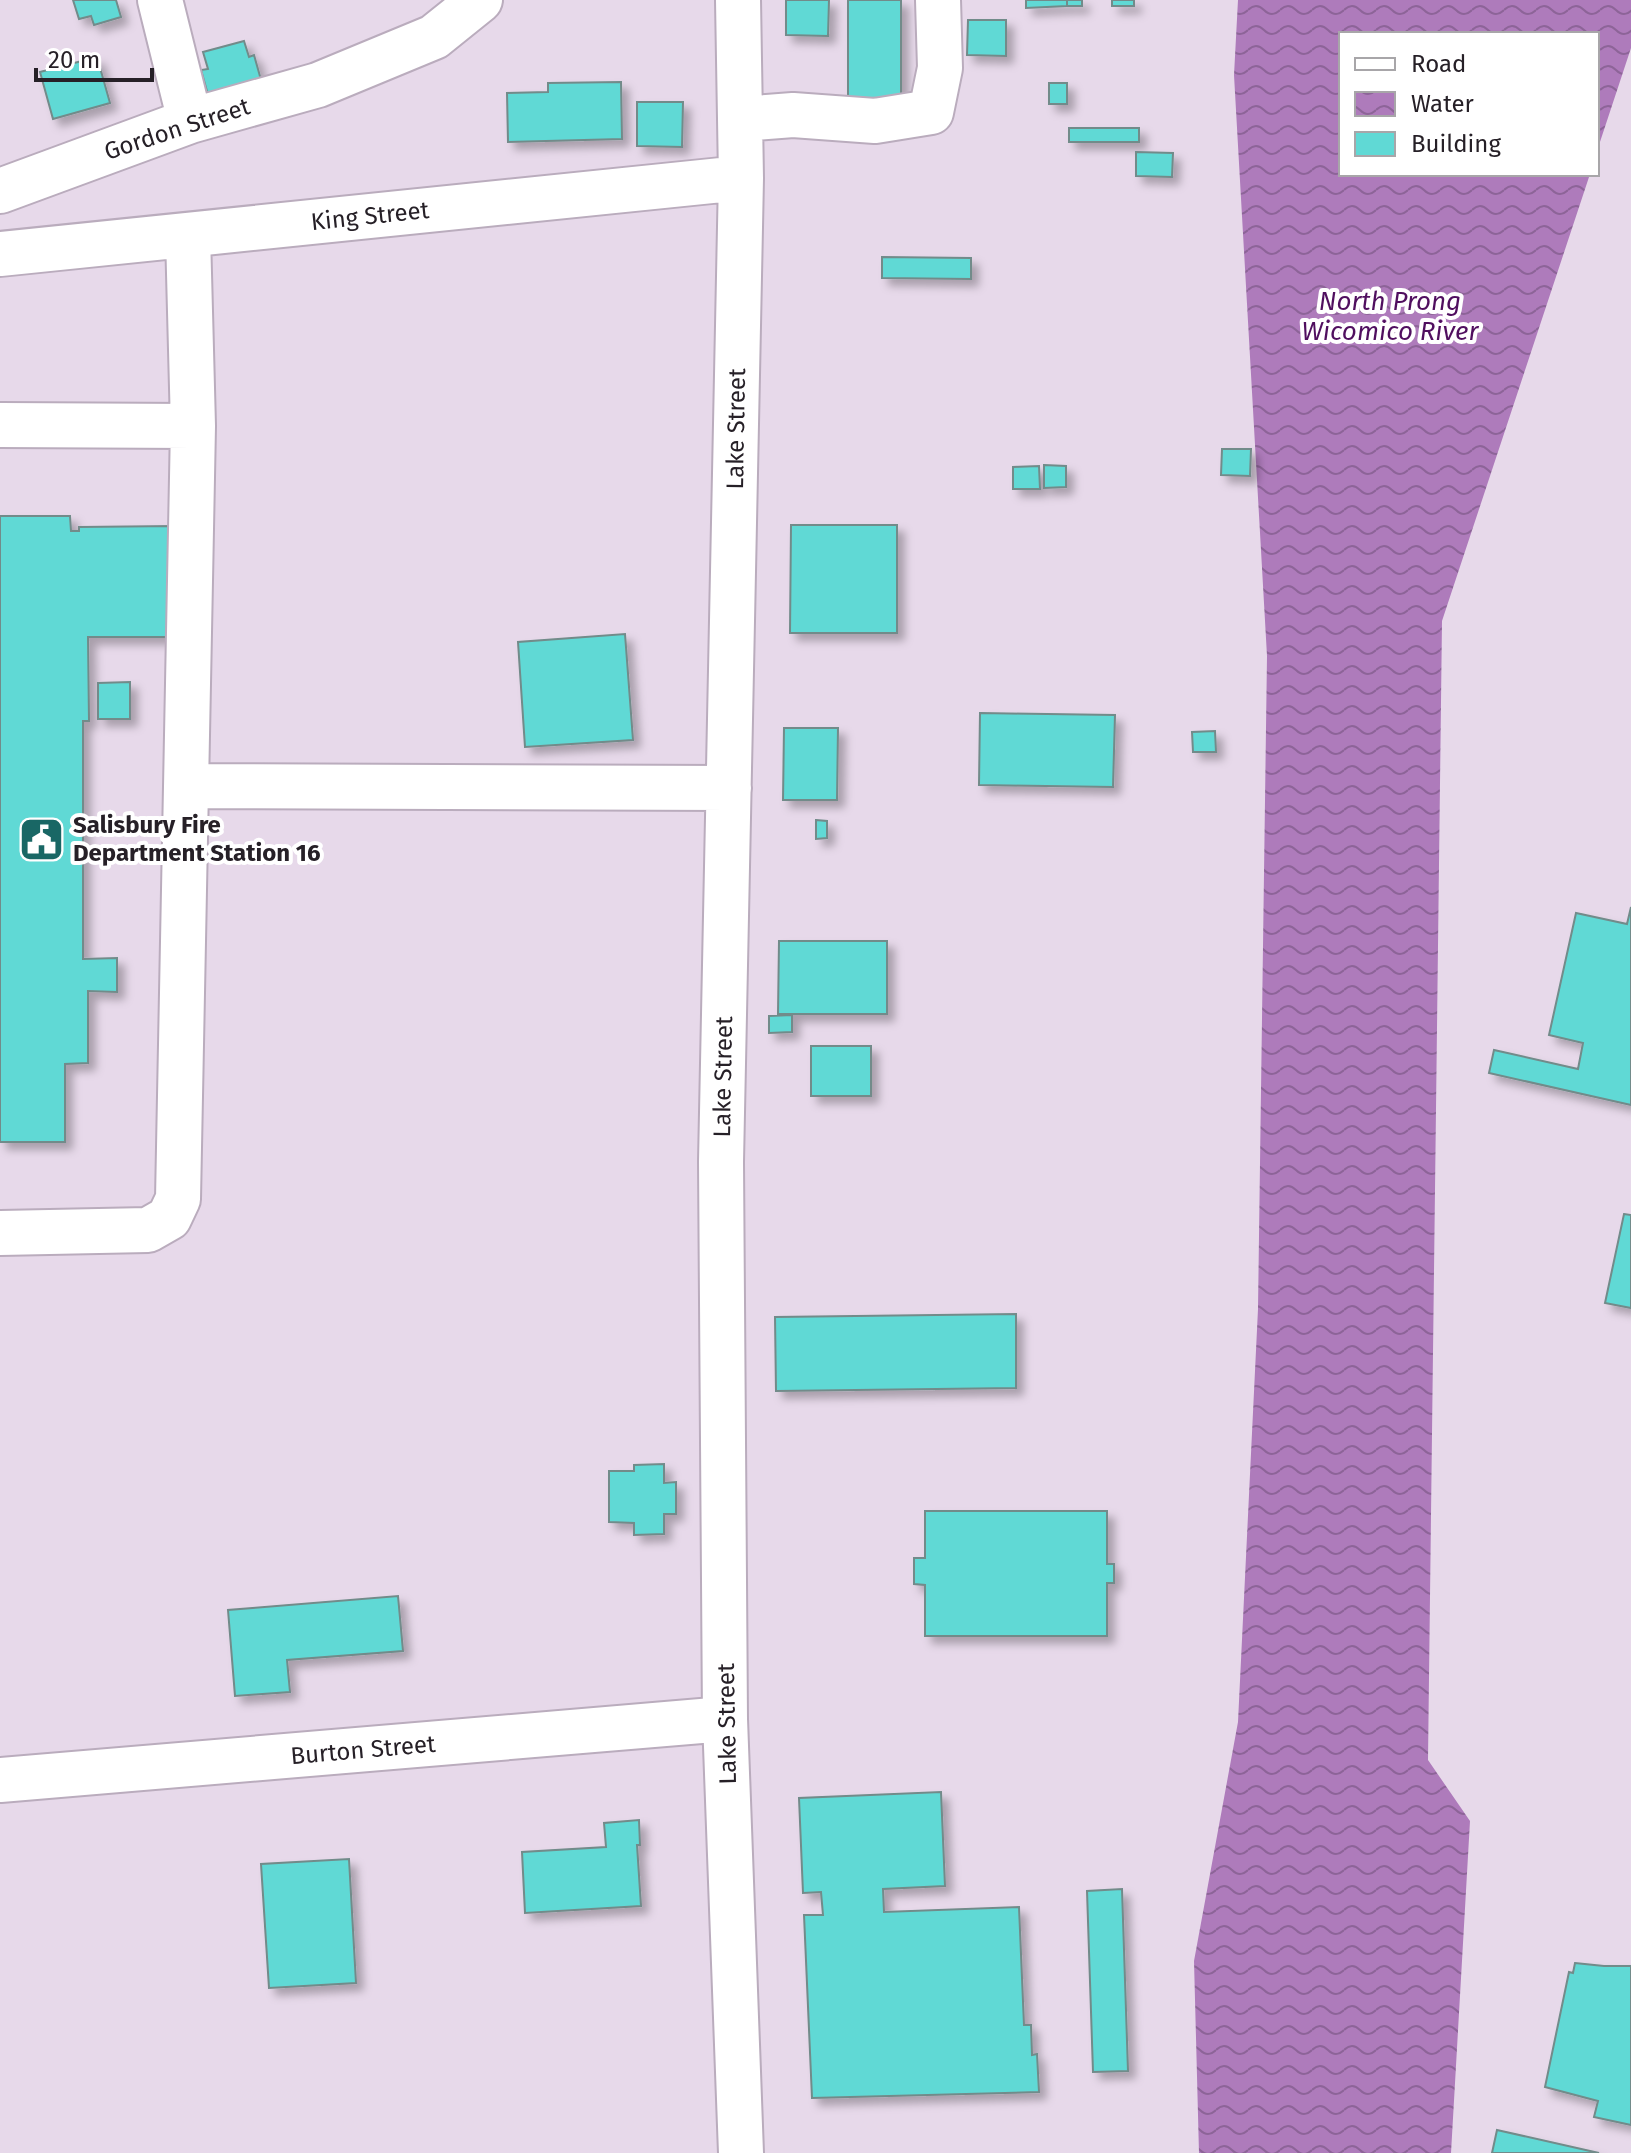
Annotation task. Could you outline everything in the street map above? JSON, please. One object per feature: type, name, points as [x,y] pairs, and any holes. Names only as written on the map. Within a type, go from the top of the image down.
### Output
[{"type":"street","points":[[160,0],[190,121]]},
{"type":"street","name":"Gordon Street","points":[[0,191],[190,121],[318,85],[434,37],[480,0]]},
{"type":"street","name":"Lake Street","points":[[738,0],[741,178],[721,1162],[725,1719],[741,2153]]},
{"type":"street","points":[[740,119],[793,115],[875,121],[931,112],[940,68],[938,0]]},
{"type":"street","name":"King Street","points":[[0,254],[741,178]]},
{"type":"street","points":[[0,1233],[148,1230],[169,1218],[175,1209],[180,1186],[193,426],[188,235]]},
{"type":"street","points":[[0,425],[193,426]]},
{"type":"street","points":[[186,786],[729,788]]},
{"type":"street","name":"Burton Street","points":[[0,1780],[725,1719]]},
{"type":"water","name":"North Prong Wicomico River","points":[[1238,0],[1631,0],[1631,48],[1599,145],[1599,32],[1339,32],[1339,176],[1589,176],[1442,621],[1428,1760],[1470,1821],[1451,2153],[1199,2153],[1194,1961],[1238,1722],[1258,1309],[1267,656],[1234,75]]},
{"type":"building","points":[[73,0],[116,0],[121,17],[94,25],[91,16],[79,19]]},
{"type":"building","points":[[786,0],[829,0],[828,36],[786,35]]},
{"type":"building","points":[[848,0],[901,0],[901,108],[848,109]]},
{"type":"building","points":[[1026,0],[1067,0],[1067,6],[1026,8]]},
{"type":"building","points":[[1067,0],[1082,0],[1082,6],[1067,6]]},
{"type":"building","points":[[1112,0],[1134,0],[1134,6],[1112,6]]},
{"type":"building","points":[[968,20],[1006,20],[1006,56],[967,55]]},
{"type":"building","points":[[244,41],[249,57],[254,55],[263,87],[210,102],[201,70],[208,69],[203,52]]},
{"type":"building","points":[[97,57],[110,103],[53,119],[40,72]]},
{"type":"building","points":[[621,82],[622,139],[508,142],[507,93],[548,92],[548,83]]},
{"type":"building","points":[[1049,83],[1067,83],[1067,104],[1049,104]]},
{"type":"building","points":[[637,102],[683,102],[682,147],[637,146]]},
{"type":"building","points":[[1069,128],[1139,128],[1139,142],[1069,142]]},
{"type":"building","points":[[1136,152],[1173,153],[1172,177],[1136,176]]},
{"type":"building","points":[[882,257],[971,258],[971,279],[882,278]]},
{"type":"building","points":[[1222,449],[1251,449],[1250,476],[1221,475]]},
{"type":"building","points":[[1044,465],[1066,466],[1066,487],[1044,488]]},
{"type":"building","points":[[1039,466],[1040,489],[1013,489],[1013,467]]},
{"type":"building","name":"Salisbury Fire Department Station 16","points":[[0,516],[70,516],[71,531],[79,531],[79,527],[174,526],[175,637],[88,637],[89,721],[83,721],[83,959],[117,958],[117,992],[88,991],[88,1063],[65,1064],[65,1142],[0,1142]]},
{"type":"building","points":[[791,525],[897,525],[897,633],[790,633]]},
{"type":"building","points":[[625,634],[633,740],[525,747],[518,642]]},
{"type":"building","points":[[130,682],[130,719],[98,719],[98,683]]},
{"type":"building","points":[[980,713],[1115,715],[1113,787],[979,785]]},
{"type":"building","points":[[784,728],[838,728],[837,800],[783,800]]},
{"type":"building","points":[[1215,731],[1216,752],[1193,752],[1192,732]]},
{"type":"building","points":[[816,820],[827,821],[827,838],[816,839]]},
{"type":"building","points":[[1631,907],[1631,1105],[1489,1073],[1494,1050],[1578,1069],[1583,1043],[1549,1035],[1576,913],[1627,924]]},
{"type":"building","points":[[779,941],[887,941],[887,1014],[778,1014]]},
{"type":"building","points":[[792,1015],[792,1032],[769,1033],[769,1016]]},
{"type":"building","points":[[811,1046],[871,1046],[871,1096],[811,1096]]},
{"type":"building","points":[[1624,1214],[1631,1215],[1631,1308],[1605,1303]]},
{"type":"building","points":[[1016,1314],[1016,1388],[776,1391],[775,1317]]},
{"type":"building","points":[[664,1464],[664,1483],[676,1482],[676,1514],[664,1514],[664,1534],[634,1535],[634,1523],[609,1522],[609,1471],[634,1471],[634,1465]]},
{"type":"building","points":[[925,1511],[1107,1511],[1107,1564],[1114,1564],[1114,1583],[1107,1583],[1107,1636],[925,1636],[925,1585],[914,1584],[914,1558],[925,1558]]},
{"type":"building","points":[[398,1596],[403,1651],[287,1660],[290,1692],[235,1696],[228,1610]]},
{"type":"building","points":[[941,1792],[945,1886],[883,1889],[884,1912],[1019,1907],[1024,2025],[1031,2025],[1032,2055],[1037,2054],[1039,2092],[812,2098],[804,1915],[823,1915],[821,1892],[803,1893],[799,1798]]},
{"type":"building","points":[[941,1792],[945,1886],[883,1889],[884,1912],[1019,1907],[1024,2025],[1031,2025],[1032,2055],[1037,2054],[1039,2092],[812,2098],[804,1915],[823,1915],[821,1892],[803,1893],[799,1798]]},
{"type":"building","points":[[639,1820],[640,1845],[637,1845],[641,1906],[525,1913],[522,1852],[606,1847],[604,1823]]},
{"type":"building","points":[[349,1859],[356,1983],[269,1988],[261,1864]]},
{"type":"building","points":[[1122,1889],[1128,2071],[1093,2072],[1087,1891]]},
{"type":"building","points":[[1575,1963],[1631,1966],[1631,2125],[1594,2117],[1598,2101],[1545,2087],[1569,1972],[1573,1973]]},
{"type":"building","points":[[1497,2130],[1599,2153],[1492,2153]]},
{"type":"place","name":"Salisbury Fire Department Station 16","points":[[42,839]]}]
